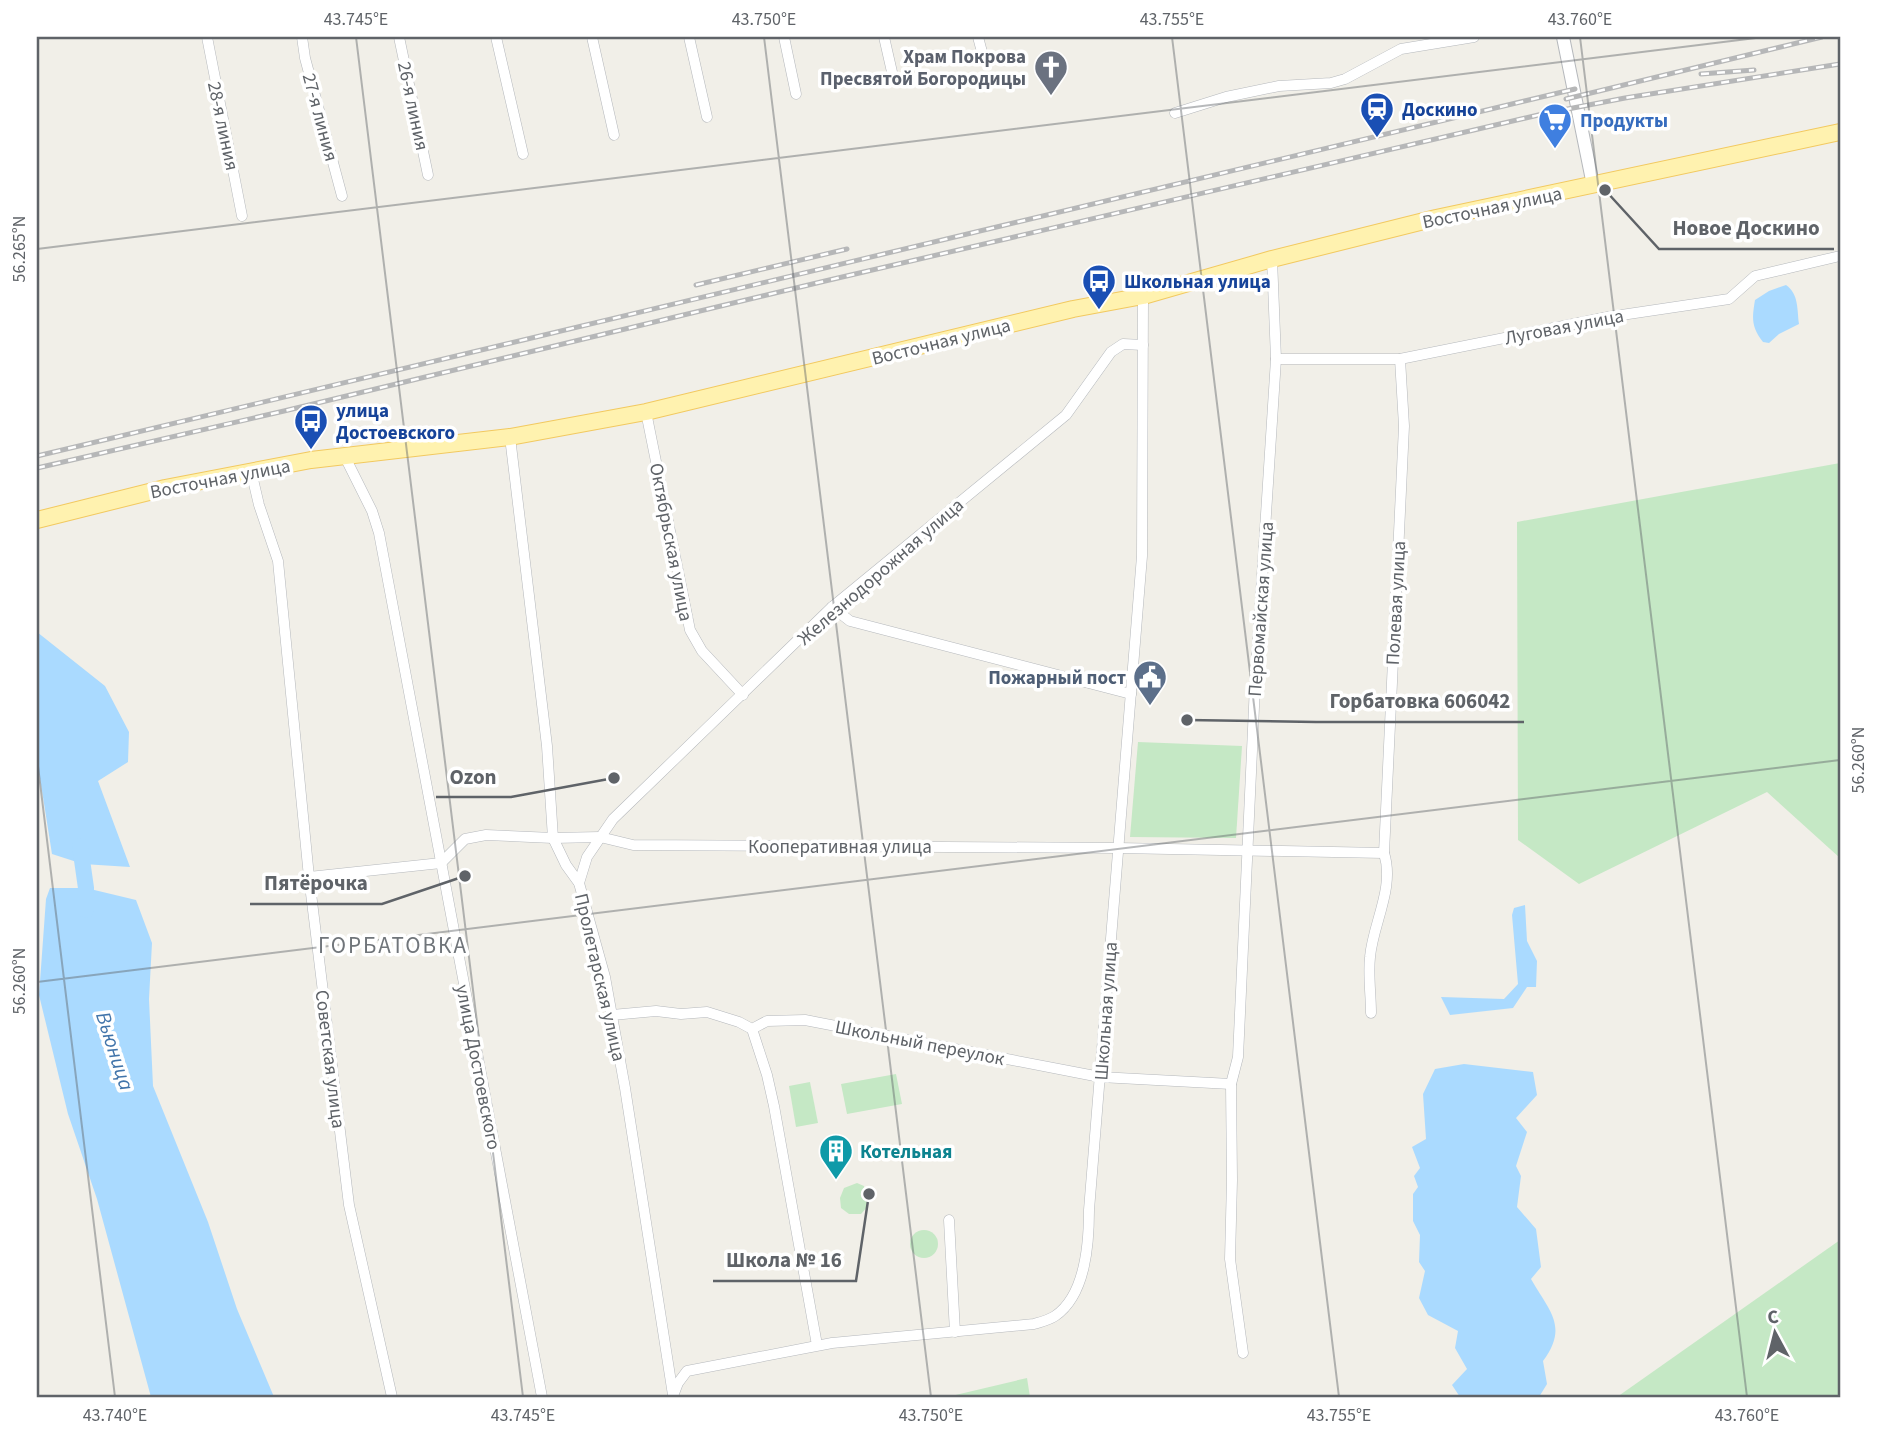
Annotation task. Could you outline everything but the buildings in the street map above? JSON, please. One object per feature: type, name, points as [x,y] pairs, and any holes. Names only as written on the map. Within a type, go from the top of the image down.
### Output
[{"type":"main road","name":"Восточная улица","points":[[37,520],[165,488],[251,471],[344,455],[510,437],[646,412],[1065,311],[1143,296],[1272,259],[1436,218],[1840,132]]},
{"type":"street","name":"28-я линия","points":[[206,37],[243,216]]},
{"type":"street","name":"27-я линия","points":[[302,37],[305,58],[342,196]]},
{"type":"street","name":"26-я линия","points":[[399,37],[428,175]]},
{"type":"street","points":[[496,37],[523,154]]},
{"type":"street","points":[[592,37],[614,135]]},
{"type":"street","points":[[689,37],[707,117]]},
{"type":"street","points":[[784,37],[796,94]]},
{"type":"street","points":[[884,37],[892,72]]},
{"type":"street","points":[[978,37],[982,52]]},
{"type":"street","points":[[1175,113],[1226,97],[1279,86],[1332,83],[1345,79],[1401,49],[1474,37]]},
{"type":"street","points":[[1563,37],[1573,97],[1593,185]]},
{"type":"street","name":"Луговая улица","points":[[1276,359],[1400,359],[1608,317],[1729,299],[1755,275],[1840,256]]},
{"type":"street","name":"Первомайская улица","points":[[1243,1353],[1230,1259],[1231,1084],[1238,1057],[1255,685],[1276,359],[1272,259]]},
{"type":"street","name":"Школьная улица","points":[[687,1371],[817,1345],[1034,1324],[1054,1317],[1066,1306],[1078,1283],[1089,1244],[1089,1210],[1142,556],[1143,296]]},
{"type":"street","name":"Железнодорожная улица","points":[[579,883],[587,857],[613,819],[832,607],[1066,415],[1111,352],[1123,344],[1143,345]]},
{"type":"street","name":"Полевая улица","points":[[1371,1013],[1370,958],[1388,865],[1384,853],[1405,426],[1400,359]]},
{"type":"street","name":"Октябрьская улица","points":[[646,412],[690,630],[702,651],[743,695]]},
{"type":"street","name":"Пролетарская улица","points":[[510,437],[547,746],[554,838],[566,865],[579,883],[612,1015],[673,1397]]},
{"type":"street","name":"улица Достоевского","points":[[344,455],[372,511],[379,533],[542,1397]]},
{"type":"street","name":"Советская улица","points":[[251,471],[259,505],[278,561],[309,877],[349,1205],[392,1397]]},
{"type":"street","points":[[832,607],[850,621],[1131,694]]},
{"type":"street","name":"Кооперативная улица","points":[[441,863],[465,839],[486,835],[600,837],[633,845],[1118,848],[1384,853]]},
{"type":"street","points":[[309,877],[441,863]]},
{"type":"street","points":[[612,1015],[656,1011],[681,1014],[707,1012],[752,1029],[774,1106],[817,1345]]},
{"type":"street","name":"Школьный переулок","points":[[752,1029],[767,1021],[805,1020],[1100,1077],[1231,1084]]},
{"type":"street","points":[[949,1220],[955,1332]]},
{"type":"street","points":[[667,1358],[687,1371],[678,1383],[673,1397]]},
{"type":"green space","points":[[1840,463],[1840,858],[1767,792],[1579,884],[1518,840],[1517,522]]},
{"type":"green space","points":[[1138,742],[1242,746],[1236,838],[1130,837]]},
{"type":"green space","points":[[896,1074],[902,1104],[847,1114],[841,1084]]},
{"type":"green space","points":[[810,1082],[818,1123],[796,1127],[789,1086]]},
{"type":"green space","points":[[857,1183],[864,1186],[868,1206],[861,1214],[849,1214],[841,1208],[840,1198],[844,1188]]},
{"type":"green space","points":[[924,1230],[934,1234],[938,1244],[934,1254],[924,1258],[914,1254],[910,1244],[914,1234]]},
{"type":"green space","points":[[1840,1240],[1840,1397],[1617,1397]]},
{"type":"green space","points":[[1027,1378],[1030,1397],[947,1397]]},
{"type":"water","points":[[1786,285],[1795,298],[1799,324],[1779,334],[1769,343],[1763,342],[1753,322],[1755,300]]},
{"type":"water","points":[[37,632],[105,686],[129,732],[128,762],[98,781],[130,867],[83,864],[52,854],[37,759]]},
{"type":"water","points":[[50,888],[86,888],[136,900],[152,943],[149,999],[153,1086],[208,1222],[237,1309],[274,1397],[151,1397],[97,1199],[68,1114],[39,995],[46,899]]},
{"type":"water","points":[[1525,905],[1527,941],[1537,961],[1536,987],[1527,987],[1513,1008],[1450,1015],[1441,997],[1504,999],[1518,984],[1512,915],[1514,908]]},
{"type":"water","points":[[1464,1064],[1533,1072],[1537,1095],[1516,1118],[1527,1132],[1516,1166],[1521,1176],[1517,1207],[1536,1229],[1541,1267],[1531,1279],[1550,1310],[1555,1328],[1551,1349],[1543,1361],[1547,1384],[1539,1397],[1460,1397],[1452,1385],[1467,1369],[1455,1348],[1458,1331],[1428,1315],[1419,1298],[1425,1271],[1419,1262],[1420,1235],[1413,1221],[1413,1194],[1418,1187],[1414,1176],[1420,1168],[1412,1147],[1426,1139],[1423,1094],[1435,1069]]},
{"type":"waterway","name":"Вьюница","points":[[80,846],[86,910]]},
{"type":"railway","points":[[1566,99],[1822,37]]},
{"type":"railway","points":[[37,468],[1547,113],[1840,64]]},
{"type":"railway","points":[[1701,74],[1754,70]]},
{"type":"railway","points":[[37,456],[1575,89]]},
{"type":"railway","points":[[696,285],[847,249]]},
{"type":"place","name":"Храм Покрова Пресвятой Богородицы","points":[[1051,97]]},
{"type":"place","name":"Доскино","points":[[1377,139]]},
{"type":"place","name":"Продукты","points":[[1555,150]]},
{"type":"place","name":"Новое Доскино","points":[[1605,190]]},
{"type":"place","name":"Школьная улица","points":[[1099,311]]},
{"type":"place","name":"улица Достоевского","points":[[311,451]]},
{"type":"place","name":"Пожарный пост","points":[[1150,707]]},
{"type":"place","name":"Горбатовка 606042","points":[[1187,720]]},
{"type":"place","name":"Ozon","points":[[614,778]]},
{"type":"place","name":"Пятёрочка","points":[[465,876]]},
{"type":"place","name":"Котельная","points":[[836,1181]]},
{"type":"place","name":"Школа № 16","points":[[869,1194]]},
{"type":"district","name":"ГОРБАТОВКА","points":[[393,945]]}]
